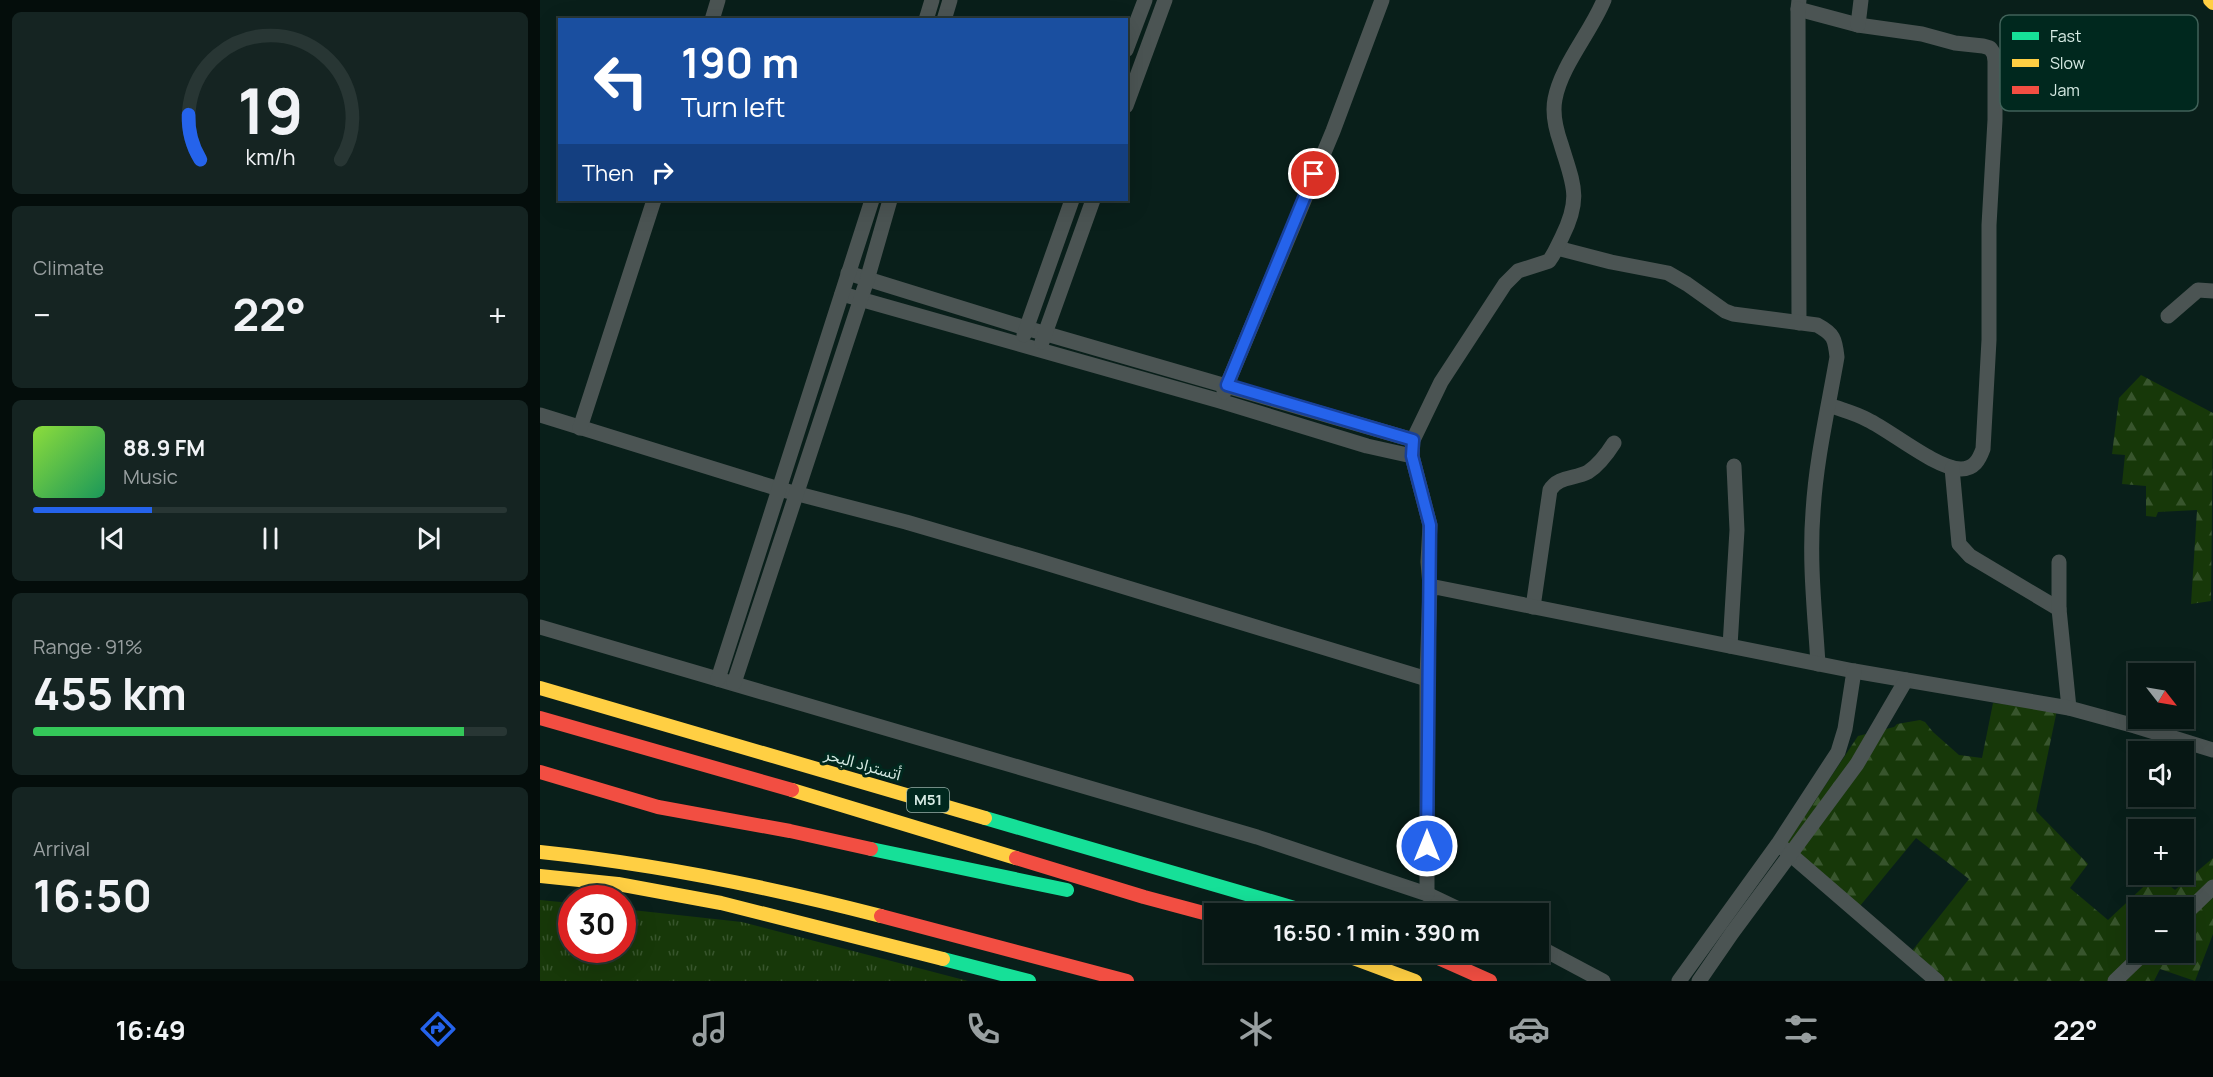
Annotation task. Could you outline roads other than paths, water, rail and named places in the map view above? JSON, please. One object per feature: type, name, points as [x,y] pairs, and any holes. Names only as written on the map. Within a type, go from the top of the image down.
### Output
[{"type":"main road","points":[[2210,0],[2213,3]]},
{"type":"main road","name":"أتستراد البحر","points":[[540,688],[1277,903]]},
{"type":"main road","name":"M51","points":[[540,718],[785,788],[1204,913]]},
{"type":"main road","points":[[540,772],[658,807],[790,831],[1023,882],[1078,892],[1144,897]]},
{"type":"main road","points":[[540,852],[644,864],[738,882],[901,921],[1127,981]]},
{"type":"main road","points":[[540,876],[618,884],[721,903],[926,953],[1029,981]]},
{"type":"main road","points":[[1367,963],[1415,981]]},
{"type":"main road","points":[[1450,963],[1490,981]]},
{"type":"street","points":[[713,18],[718,0]]},
{"type":"street","points":[[927,18],[932,0]]},
{"type":"street","points":[[945,18],[950,0]]},
{"type":"street","points":[[1128,45],[1145,0]]},
{"type":"street","points":[[1128,101],[1165,0]]},
{"type":"street","points":[[1220,401],[1333,131],[1382,0]]},
{"type":"street","points":[[1427,894],[1429,515],[1412,456],[1413,440],[1441,382],[1504,284],[1518,271],[1549,261],[1557,248],[1574,208],[1574,194],[1557,133],[1554,102],[1563,75],[1590,31],[1604,0]]},
{"type":"street","points":[[1858,25],[1861,0]]},
{"type":"street","points":[[1799,323],[1798,4],[1858,25],[1922,34],[1955,43],[1990,48],[1994,54],[1995,120],[1989,225],[1989,340],[1983,449],[1979,460],[1972,467],[1952,468],[1932,459],[1866,419],[1829,405]]},
{"type":"street","points":[[580,428],[654,201]]},
{"type":"street","points":[[718,679],[872,201]]},
{"type":"street","points":[[734,683],[861,300],[890,201]]},
{"type":"street","points":[[1021,345],[1072,201]]},
{"type":"street","points":[[1040,351],[1093,201]]},
{"type":"street","points":[[1557,248],[1668,273],[1718,307],[1733,314],[1822,328],[1828,331],[1836,341],[1837,357],[1818,460],[1813,512],[1812,559],[1818,664]]},
{"type":"street","points":[[848,273],[1026,328],[1413,440]]},
{"type":"street","points":[[2168,316],[2198,290],[2213,291]]},
{"type":"street","points":[[842,294],[1220,401],[1367,446],[1412,456]]},
{"type":"street","points":[[540,415],[779,489],[1036,560],[1427,679]]},
{"type":"street","points":[[1533,607],[1550,490],[1556,483],[1584,474],[1596,466],[1614,443]]},
{"type":"street","points":[[1730,646],[1737,530],[1734,466]]},
{"type":"street","points":[[1952,468],[1958,538],[1962,549],[2059,609]]},
{"type":"street","points":[[2059,562],[2059,609],[2068,708]]},
{"type":"street","points":[[1430,586],[1906,681],[2068,708],[2213,750]]},
{"type":"street","points":[[540,627],[1257,837],[1427,894],[1446,903]]},
{"type":"street","points":[[1680,981],[1778,844],[1838,752],[1845,729],[1854,671]]},
{"type":"street","points":[[1699,981],[1857,764],[1906,681]]},
{"type":"street","points":[[1778,844],[1937,981]]},
{"type":"street","points":[[2194,905],[2213,887]]},
{"type":"street","points":[[1549,952],[1603,981]]},
{"type":"street","points":[[2115,981],[2134,963]]}]
